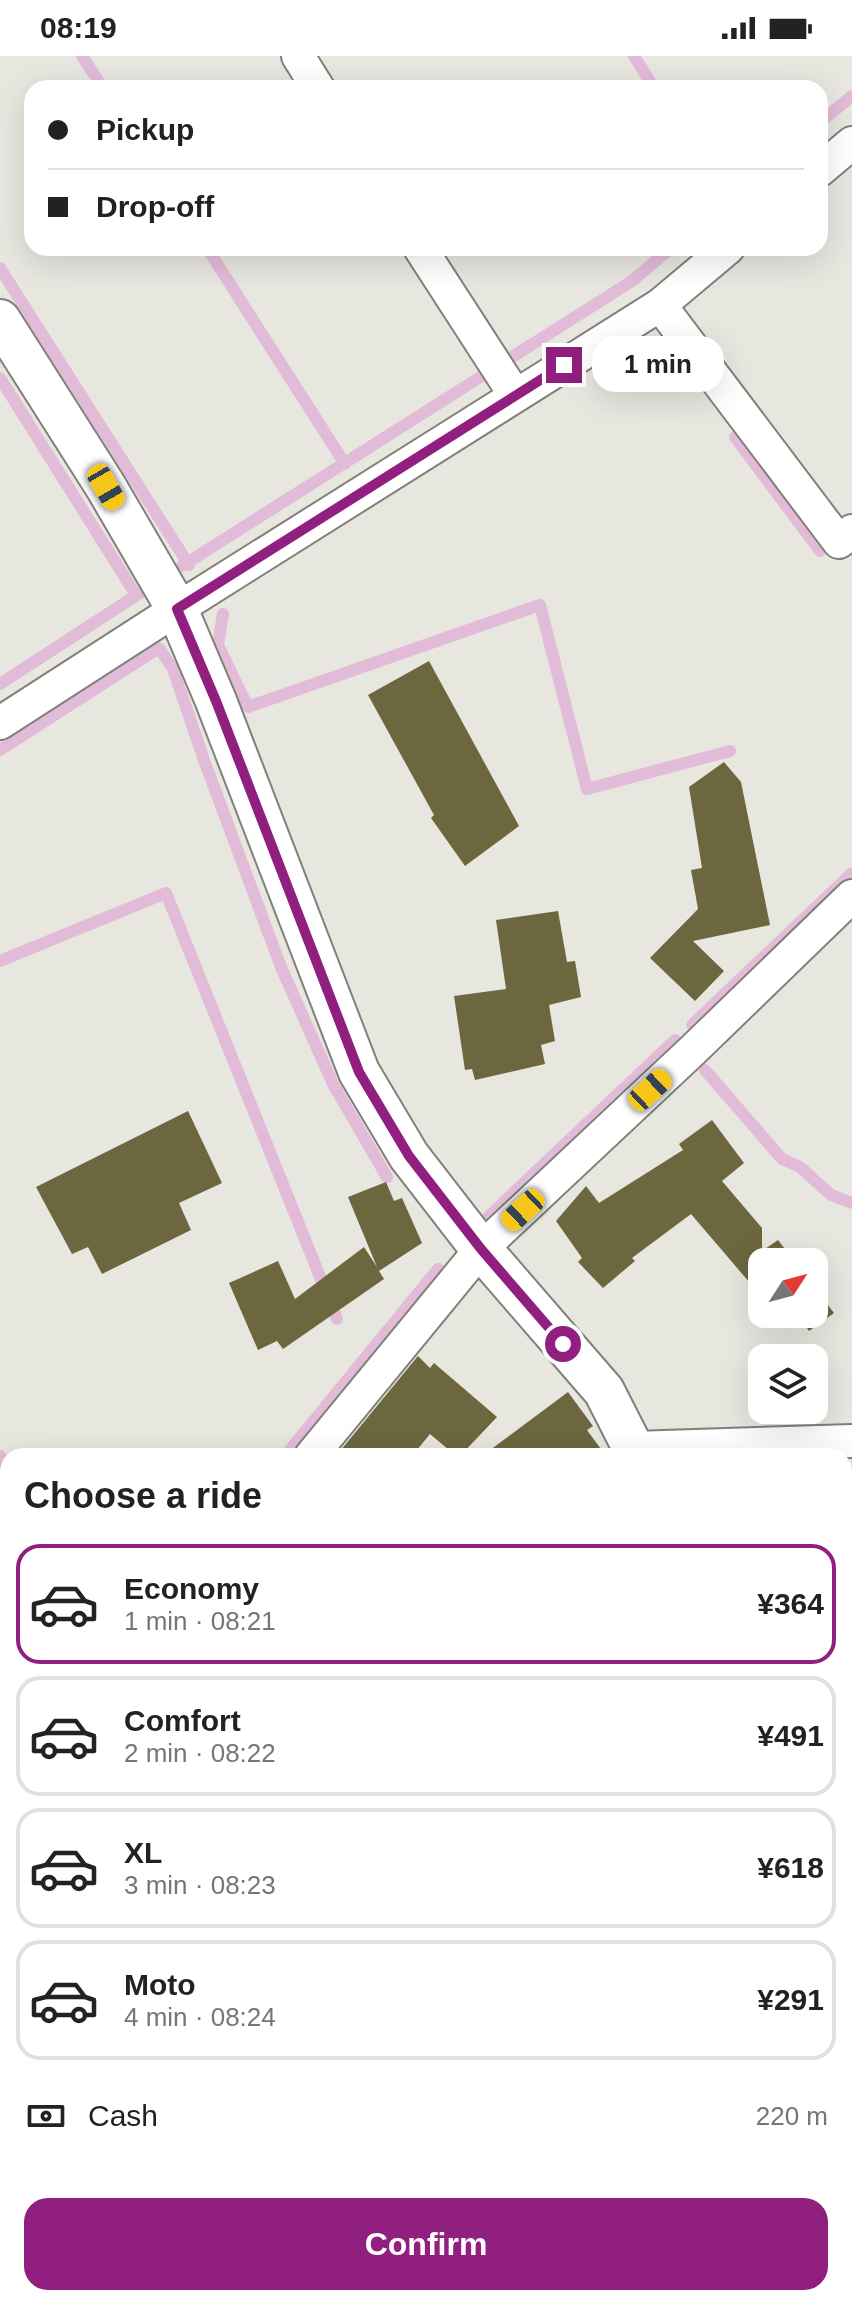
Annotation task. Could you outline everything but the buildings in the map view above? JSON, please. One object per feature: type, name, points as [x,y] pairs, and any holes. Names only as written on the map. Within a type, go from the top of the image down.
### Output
[{"type":"street","points":[[298,56],[313,80]]},
{"type":"street","points":[[828,163],[852,143]]},
{"type":"street","points":[[425,256],[515,395]]},
{"type":"street","points":[[0,723],[660,305],[718,256]]},
{"type":"street","points":[[660,305],[839,542],[852,531]]},
{"type":"street","points":[[0,320],[106,487],[177,609],[216,701],[359,1072],[409,1156],[481,1249],[604,1391],[632,1448]]},
{"type":"street","points":[[318,1448],[481,1249],[852,896]]},
{"type":"street","points":[[713,1448],[852,1441]]},
{"type":"waterway","points":[[82,56],[98,80]]},
{"type":"waterway","points":[[634,56],[649,80]]},
{"type":"waterway","points":[[828,116],[852,96]]},
{"type":"waterway","points":[[212,256],[345,464]]},
{"type":"waterway","points":[[182,566],[632,281],[662,256]]},
{"type":"waterway","points":[[0,268],[189,565]]},
{"type":"waterway","points":[[0,378],[136,595]]},
{"type":"waterway","points":[[735,437],[820,551]]},
{"type":"waterway","points":[[0,684],[140,593]]},
{"type":"waterway","points":[[223,614],[218,645],[248,707],[540,605],[587,789],[730,751]]},
{"type":"waterway","points":[[0,750],[159,648],[173,669],[281,967],[333,1084],[387,1177]]},
{"type":"waterway","points":[[692,1025],[852,873]]},
{"type":"waterway","points":[[0,961],[166,893],[337,1319]]},
{"type":"waterway","points":[[487,1218],[675,1040]]},
{"type":"waterway","points":[[705,1070],[782,1159],[800,1167],[831,1195],[852,1203]]},
{"type":"waterway","points":[[292,1448],[438,1269]]},
{"type":"route","points":[[563,1344],[481,1249],[409,1156],[359,1072],[216,701],[177,609],[564,365]]}]
